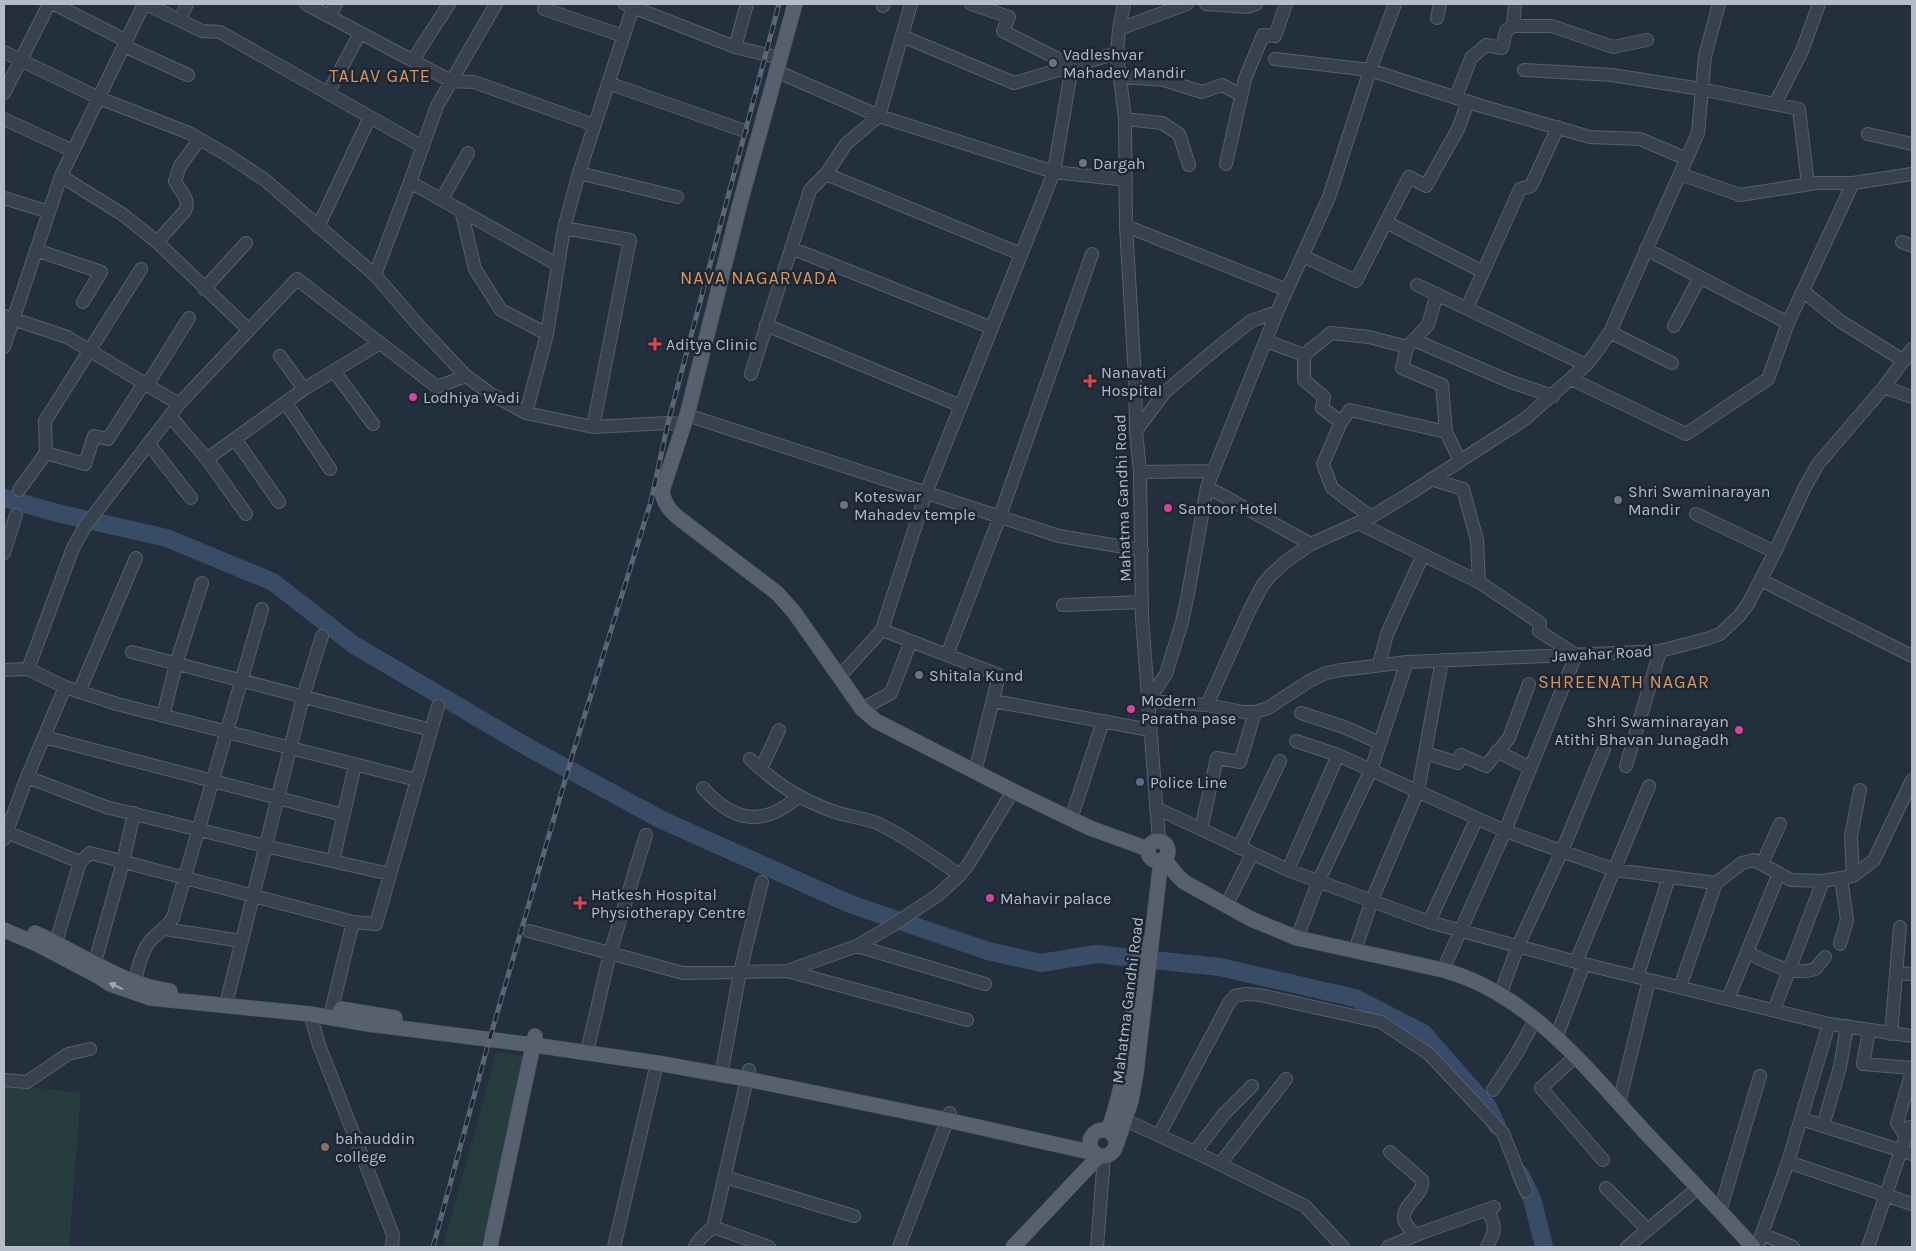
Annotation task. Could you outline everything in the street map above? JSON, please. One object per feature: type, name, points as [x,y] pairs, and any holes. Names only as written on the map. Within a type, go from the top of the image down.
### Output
[{"type":"main road","points":[[795,4],[739,207],[686,420],[662,491],[664,500],[671,511],[777,593],[794,612],[862,709],[876,721],[1090,828],[1156,853],[1184,882],[1251,919],[1297,938],[1458,974],[1500,995],[1535,1020],[1576,1056],[1753,1247]]},
{"type":"main road","name":"Mahatma Gandhi Road","points":[[1112,1137],[1120,1117],[1130,1072],[1156,853]]},
{"type":"main road","points":[[4,920],[56,942],[96,969],[110,984],[150,998],[310,1014],[378,1026],[589,1043],[723,1065],[748,1074]]},
{"type":"main road","points":[[4,930],[96,969],[155,989],[332,1008],[534,1040],[657,1063],[748,1074],[1035,1134],[1097,1152],[1113,1152],[1112,1137],[1098,1131],[1090,1138],[1097,1152]]},
{"type":"main road","points":[[490,1247],[534,1040]]},
{"type":"main road","points":[[1013,1247],[1097,1152]]},
{"type":"street","points":[[4,93],[49,4]]},
{"type":"street","points":[[54,4],[188,75]]},
{"type":"street","points":[[4,347],[8,318],[36,250],[61,176],[145,4],[202,31],[220,32],[423,147]]},
{"type":"street","points":[[180,20],[187,4]]},
{"type":"street","points":[[306,4],[451,81],[474,82],[594,125]]},
{"type":"street","points":[[330,16],[336,4]]},
{"type":"street","points":[[412,60],[449,4]]},
{"type":"street","points":[[375,275],[437,106],[496,4]]},
{"type":"street","points":[[735,47],[747,4]]},
{"type":"street","points":[[751,374],[810,190],[826,174],[846,144],[879,116],[911,4]]},
{"type":"street","points":[[972,4],[1008,17],[1003,31],[1072,66]]},
{"type":"street","name":"Mahatma Gandhi Road","points":[[1124,4],[1117,53],[1125,119],[1126,226],[1135,378],[1136,430],[1140,472],[1142,602],[1156,808],[1156,853]]},
{"type":"street","points":[[1119,29],[1186,4]]},
{"type":"street","points":[[1206,4],[1248,7],[1256,4]]},
{"type":"street","points":[[1226,164],[1245,79],[1263,35],[1275,36],[1286,4]]},
{"type":"street","points":[[1201,829],[1216,758],[1240,762],[1255,712],[1243,712],[1207,705],[1148,701],[1166,674],[1182,622],[1207,487],[1277,312],[1304,256],[1329,197],[1370,70],[1395,4]]},
{"type":"street","points":[[1437,18],[1440,4]]},
{"type":"street","points":[[1513,26],[1515,4]]},
{"type":"street","points":[[1207,705],[1262,586],[1285,562],[1311,544],[1371,517],[1525,419],[1553,396],[1596,354],[1610,332],[1698,133],[1705,56],[1719,4]]},
{"type":"street","points":[[1775,104],[1802,51],[1818,4]]},
{"type":"street","points":[[526,413],[547,334],[564,228],[578,172],[623,36],[630,5],[778,64],[879,116],[1054,172],[1126,180]]},
{"type":"street","points":[[544,9],[623,36]]},
{"type":"street","points":[[1304,256],[1356,281],[1409,177],[1426,186],[1458,129],[1471,58],[1486,45],[1502,48],[1506,31],[1513,26],[1552,26],[1613,47],[1647,40]]},
{"type":"street","points":[[328,93],[360,32]]},
{"type":"street","points":[[902,36],[1014,83],[1117,53]]},
{"type":"street","points":[[4,52],[99,98],[189,133],[265,180],[375,275],[466,376],[491,394],[526,413],[593,427],[668,423],[686,420],[1000,516],[1059,536],[1142,550]]},
{"type":"street","points":[[1276,59],[1370,70],[1462,100],[1590,137],[1640,139],[1687,159]]},
{"type":"street","points":[[840,676],[882,630],[926,493],[1054,172],[1072,66]]},
{"type":"street","points":[[1524,70],[1612,74],[1701,89],[1799,109],[1808,184]]},
{"type":"street","points":[[1121,77],[1164,80],[1202,92],[1222,86],[1242,94]]},
{"type":"street","points":[[608,83],[742,130]]},
{"type":"street","points":[[318,227],[370,117]]},
{"type":"street","points":[[4,119],[73,152]]},
{"type":"street","points":[[1125,119],[1162,123],[1179,134],[1189,165]]},
{"type":"street","points":[[1468,308],[1520,189],[1531,186],[1558,128]]},
{"type":"street","points":[[1868,134],[1912,144]]},
{"type":"street","points":[[157,242],[185,211],[187,201],[175,181],[180,166],[199,140]]},
{"type":"street","points":[[442,200],[468,153]]},
{"type":"street","points":[[578,172],[677,197]]},
{"type":"street","points":[[826,174],[1021,254]]},
{"type":"street","points":[[1680,174],[1740,195],[1808,184],[1853,183],[1912,174]]},
{"type":"street","points":[[61,176],[122,214],[157,242],[249,330]]},
{"type":"street","points":[[410,182],[558,265]]},
{"type":"street","points":[[1571,379],[1686,434],[1768,379],[1788,322],[1853,183]]},
{"type":"street","points":[[4,198],[49,212]]},
{"type":"street","points":[[461,210],[475,269],[501,310],[547,334]]},
{"type":"street","points":[[1386,222],[1483,272]]},
{"type":"street","points":[[1126,226],[1287,290]]},
{"type":"street","points":[[564,228],[630,240],[593,427]]},
{"type":"street","points":[[204,289],[246,243]]},
{"type":"street","points":[[792,248],[992,328]]},
{"type":"street","points":[[1646,249],[1788,322]]},
{"type":"street","points":[[36,250],[101,272],[83,302]]},
{"type":"street","points":[[946,655],[1000,516],[1092,254]]},
{"type":"street","points":[[19,490],[46,452],[45,421],[141,270]]},
{"type":"street","points":[[1674,326],[1700,277]]},
{"type":"street","points":[[28,669],[73,548],[81,532],[179,404],[297,279],[437,387],[466,376]]},
{"type":"street","points":[[1417,285],[1586,365]]},
{"type":"street","points":[[1802,291],[1840,321],[1904,361]]},
{"type":"street","points":[[1437,294],[1428,325],[1411,344],[1402,368],[1442,385],[1446,432],[1460,461]]},
{"type":"street","points":[[1136,430],[1164,393],[1211,353],[1250,321],[1277,312]]},
{"type":"street","points":[[8,318],[67,337],[179,404]]},
{"type":"street","points":[[46,452],[85,464],[94,436],[108,439],[189,318]]},
{"type":"street","points":[[766,325],[960,406]]},
{"type":"street","points":[[1610,332],[1672,363]]},
{"type":"street","points":[[1304,355],[1331,333],[1369,336],[1411,344],[1553,396]]},
{"type":"street","points":[[1266,341],[1304,355]]},
{"type":"street","points":[[207,458],[304,390],[380,343]]},
{"type":"street","name":"Jawahar Road","points":[[1255,712],[1268,708],[1310,680],[1326,673],[1379,664],[1576,655],[1600,652],[1660,651],[1720,634],[1739,616],[1761,580],[1804,486],[1818,464],[1884,386],[1912,349]]},
{"type":"street","points":[[1304,355],[1304,380],[1324,397],[1322,408],[1341,422]]},
{"type":"street","points":[[280,356],[304,390]]},
{"type":"street","points":[[334,371],[373,424]]},
{"type":"street","points":[[1884,386],[1912,397]]},
{"type":"street","points":[[286,402],[330,469]]},
{"type":"street","points":[[1371,517],[1332,488],[1323,464],[1341,422],[1350,410],[1446,432]]},
{"type":"street","points":[[170,416],[207,458],[246,514]]},
{"type":"street","points":[[235,439],[279,502]]},
{"type":"street","points":[[149,444],[191,498]]},
{"type":"street","points":[[1140,472],[1213,471]]},
{"type":"street","points":[[1431,479],[1463,489],[1477,540],[1479,582]]},
{"type":"street","points":[[1207,487],[1311,544]]},
{"type":"street","points":[[1696,514],[1775,552]]},
{"type":"street","points":[[4,553],[16,515]]},
{"type":"street","points":[[1358,523],[1479,582],[1540,623],[1539,631],[1576,655],[1505,831],[1443,970]]},
{"type":"street","points":[[1379,664],[1387,634],[1423,555]]},
{"type":"street","points":[[79,692],[136,558]]},
{"type":"street","points":[[1761,580],[1912,656]]},
{"type":"street","points":[[163,716],[176,664],[202,583]]},
{"type":"street","points":[[1063,605],[1142,602]]},
{"type":"street","points":[[134,982],[145,949],[173,918],[262,609]]},
{"type":"street","points":[[882,630],[1000,675],[975,772]]},
{"type":"street","points":[[228,996],[303,697],[322,636]]},
{"type":"street","points":[[862,709],[891,693],[911,641]]},
{"type":"street","points":[[1626,766],[1660,651]]},
{"type":"street","points":[[132,652],[431,730]]},
{"type":"street","points":[[1355,950],[1372,900],[1418,791],[1442,660]]},
{"type":"street","points":[[1297,938],[1319,880],[1371,770],[1407,662]]},
{"type":"street","points":[[4,670],[28,669],[65,688],[163,716],[417,780]]},
{"type":"street","points":[[1425,753],[1458,764],[1461,755],[1486,766],[1509,738],[1529,684]]},
{"type":"street","points":[[65,688],[5,834],[80,862]]},
{"type":"street","points":[[993,701],[1150,730]]},
{"type":"street","points":[[56,942],[80,862],[90,853],[353,922],[376,924],[438,706]]},
{"type":"street","points":[[1301,713],[1344,726],[1380,743]]},
{"type":"street","points":[[1071,819],[1102,721]]},
{"type":"street","points":[[761,769],[779,730]]},
{"type":"street","points":[[44,737],[343,815]]},
{"type":"street","points":[[1296,741],[1338,755],[1505,831],[1615,870],[1716,883]]},
{"type":"street","points":[[1500,995],[1518,946],[1562,851],[1604,749]]},
{"type":"street","points":[[1498,752],[1530,768]]},
{"type":"street","points":[[1288,870],[1338,755]]},
{"type":"street","points":[[750,759],[781,786],[799,796],[836,812],[881,825],[968,864]]},
{"type":"street","points":[[1239,848],[1280,761]]},
{"type":"street","points":[[333,861],[355,765]]},
{"type":"street","points":[[27,777],[106,807],[390,874]]},
{"type":"street","points":[[1680,987],[1716,883],[1742,863],[1754,860],[1791,880],[1823,881],[1847,877],[1874,860],[1912,780]]},
{"type":"street","points":[[1556,1038],[1580,963],[1649,786]]},
{"type":"street","points":[[703,788],[719,804],[750,818],[780,811],[799,796]]},
{"type":"street","points":[[1840,944],[1846,920],[1847,877],[1851,836],[1860,790]]},
{"type":"street","points":[[787,971],[857,946],[938,895],[968,864],[1013,791]]},
{"type":"street","points":[[1156,808],[1288,870],[1429,922],[1580,963],[1830,1024],[1912,1036]]},
{"type":"street","points":[[96,969],[134,813]]},
{"type":"street","points":[[1429,922],[1477,818]]},
{"type":"street","points":[[1762,864],[1780,824]]},
{"type":"street","points":[[589,1043],[610,953],[646,835]]},
{"type":"street","points":[[1226,906],[1252,854]]},
{"type":"street","points":[[1728,999],[1779,873]]},
{"type":"street","points":[[1619,1103],[1643,979],[1669,877]]},
{"type":"street","points":[[1774,1010],[1823,881]]},
{"type":"street","points":[[723,1065],[740,972],[762,882]]},
{"type":"street","points":[[332,1008],[353,922]]},
{"type":"street","points":[[1891,1034],[1900,927]]},
{"type":"street","points":[[165,929],[241,941]]},
{"type":"street","points":[[529,931],[683,973],[787,971],[967,1020]]},
{"type":"street","points":[[857,946],[985,984]]},
{"type":"street","points":[[1747,952],[1773,964],[1790,969],[1810,971],[1815,969],[1825,957]]},
{"type":"street","points":[[1896,973],[1912,974]]},
{"type":"street","points":[[1159,1135],[1229,1003],[1235,996],[1271,996],[1325,1011],[1381,1022],[1429,1054],[1502,1133],[1526,1191]]},
{"type":"street","points":[[310,1014],[319,1044],[393,1235],[392,1247]]},
{"type":"street","points":[[1493,1090],[1517,1053],[1535,1020]]},
{"type":"street","points":[[1757,1247],[1788,1162],[1830,1024]]},
{"type":"street","points":[[1823,1126],[1840,1067],[1847,1026]]},
{"type":"street","points":[[1868,1247],[1886,1195],[1907,1152],[1908,1132],[1897,1123],[1912,1070],[1863,1064],[1869,1030]]},
{"type":"street","points":[[4,1080],[27,1082],[68,1054],[90,1049]]},
{"type":"street","points":[[1576,1056],[1541,1088],[1603,1160]]},
{"type":"street","points":[[614,1247],[657,1063]]},
{"type":"street","points":[[695,1247],[700,1239],[713,1227],[748,1074]]},
{"type":"street","points":[[1720,1211],[1760,1076]]},
{"type":"street","points":[[1220,1164],[1286,1079]]},
{"type":"street","points":[[1195,1152],[1224,1114],[1252,1086]]},
{"type":"street","points":[[899,1247],[948,1116]]},
{"type":"street","points":[[1120,1117],[1305,1206],[1343,1247]]},
{"type":"street","points":[[1801,1119],[1907,1152]]},
{"type":"street","points":[[1097,1152],[1097,1247]]},
{"type":"street","points":[[1390,1152],[1422,1180],[1422,1188],[1411,1202],[1404,1216],[1405,1222],[1415,1235]]},
{"type":"street","points":[[1788,1162],[1912,1204]]},
{"type":"street","points":[[725,1177],[854,1216]]},
{"type":"street","points":[[1606,1188],[1648,1230]]},
{"type":"street","points":[[1627,1247],[1698,1188]]},
{"type":"street","points":[[1388,1247],[1415,1235],[1491,1208],[1495,1230],[1487,1247]]},
{"type":"street","points":[[713,1227],[753,1245],[769,1247]]},
{"type":"street","points":[[1762,1234],[1793,1247]]},
{"type":"green space","points":[[497,1051],[524,1056],[484,1247],[443,1247]]},
{"type":"green space","points":[[4,1084],[81,1093],[69,1247],[4,1247]]},
{"type":"waterway","points":[[4,498],[61,514],[167,538],[273,582],[354,645],[531,749],[662,820],[850,904],[988,951],[1041,963],[1096,954],[1220,967],[1355,998],[1423,1033],[1488,1107],[1497,1126]]},
{"type":"waterway","points":[[1520,1174],[1532,1199],[1544,1247]]},
{"type":"railway","points":[[433,1247],[489,1041],[573,753],[651,501],[668,423],[779,4]]},
{"type":"place","name":"Vadleshvar Mahadev Mandir","points":[[1053,63]]},
{"type":"place","name":"Dargah","points":[[1083,163]]},
{"type":"place","name":"Aditya Clinic","points":[[655,344]]},
{"type":"place","name":"Nanavati Hospital","points":[[1090,381]]},
{"type":"place","name":"Lodhiya Wadi","points":[[413,397]]},
{"type":"place","name":"Shri Swaminarayan Mandir","points":[[1618,500]]},
{"type":"place","name":"Koteswar Mahadev temple","points":[[844,505]]},
{"type":"place","name":"Santoor Hotel","points":[[1168,508]]},
{"type":"place","name":"Shitala Kund","points":[[919,675]]},
{"type":"place","name":"Modern Paratha pase","points":[[1131,709]]},
{"type":"place","name":"Shri Swaminarayan Atithi Bhavan Junagadh","points":[[1739,730]]},
{"type":"place","name":"Police Line","points":[[1140,782]]},
{"type":"place","name":"Mahavir palace","points":[[990,898]]},
{"type":"place","name":"Hatkesh Hospital Physiotherapy Centre","points":[[580,903]]},
{"type":"place","name":"bahauddin college","points":[[325,1147]]},
{"type":"district","name":"TALAV GATE","points":[[380,76]]},
{"type":"district","name":"NAVA NAGARVADA","points":[[759,278]]},
{"type":"district","name":"SHREENATH NAGAR","points":[[1624,682]]}]
